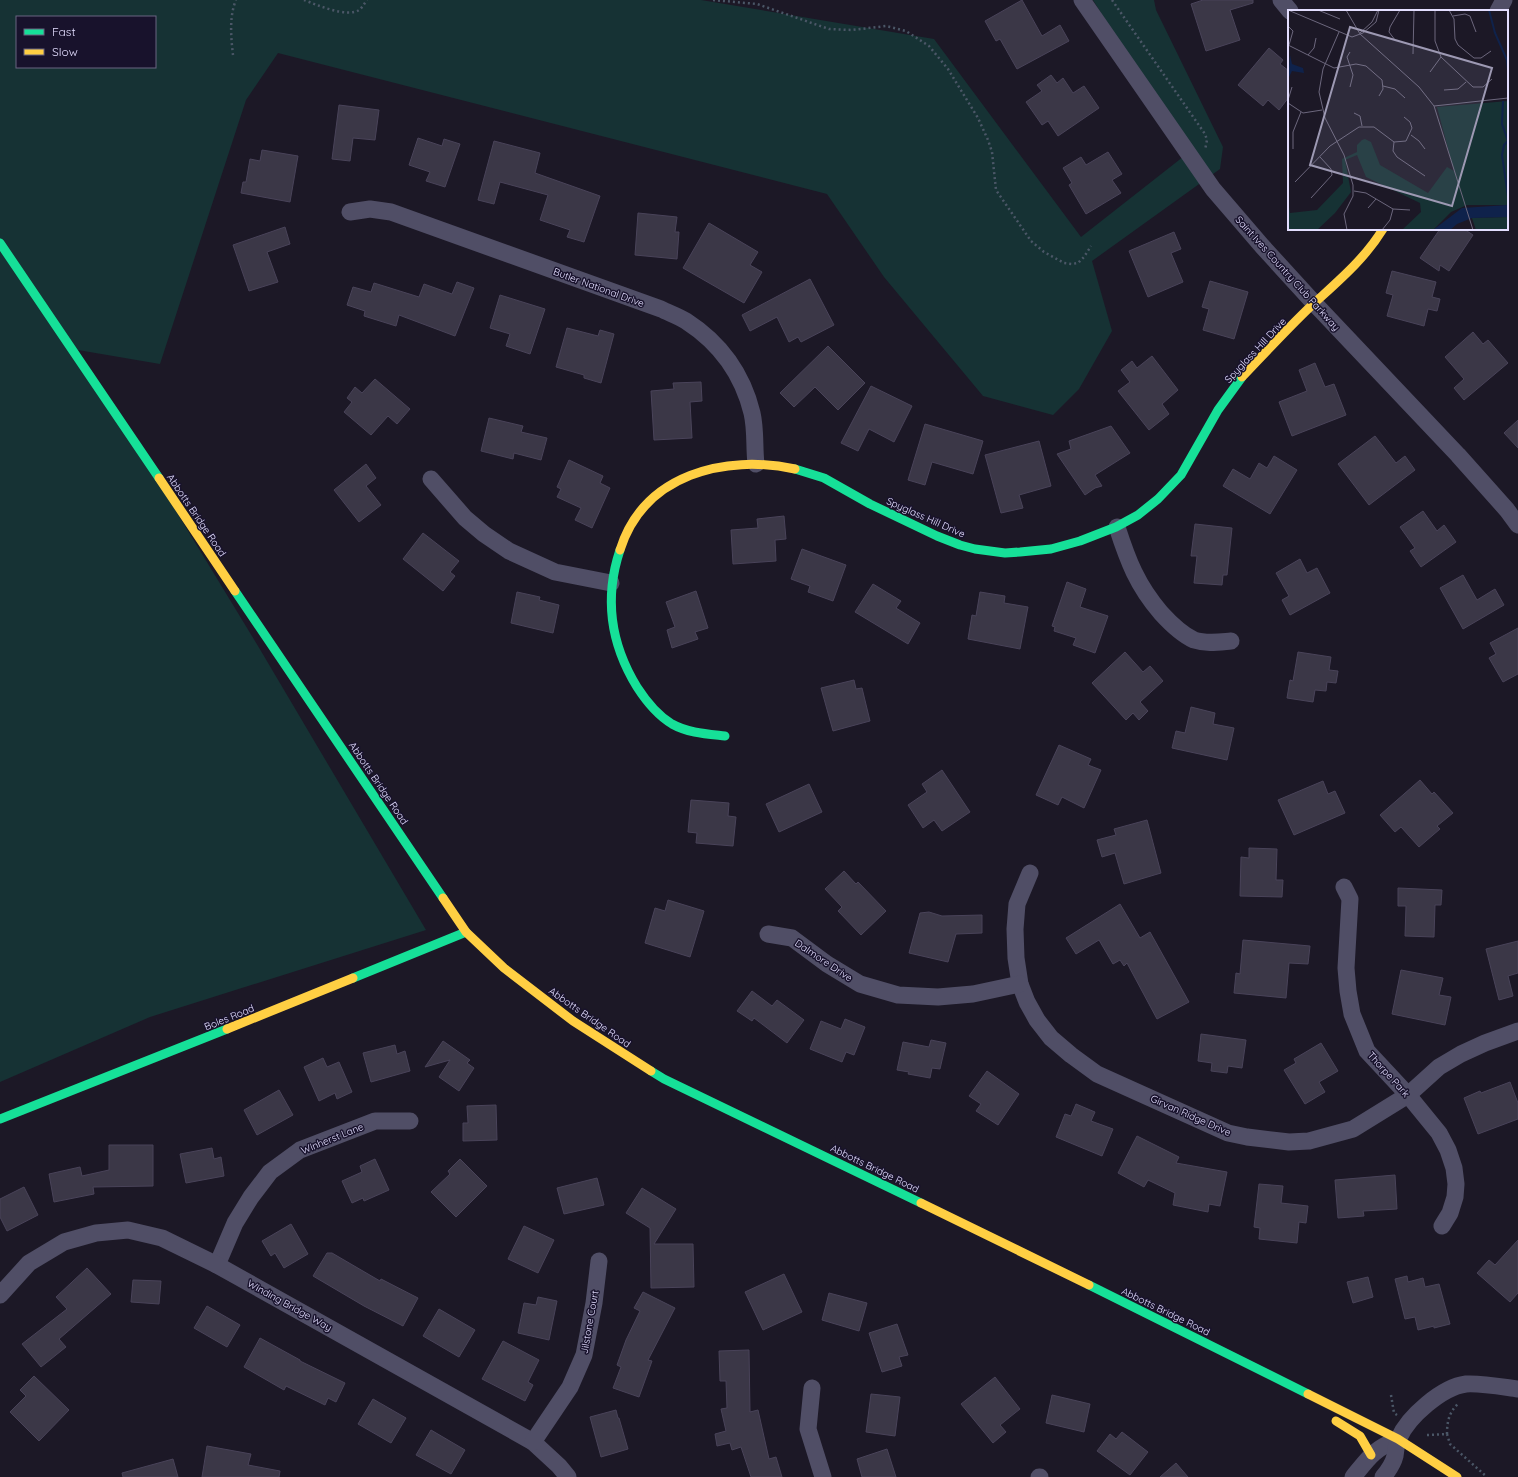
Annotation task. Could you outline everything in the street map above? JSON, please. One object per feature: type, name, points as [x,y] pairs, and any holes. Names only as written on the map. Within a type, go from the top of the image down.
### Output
[{"type":"main road","name":"Spyglass Hill Drive","points":[[725,736],[697,733],[672,724],[651,708],[640,693],[618,651],[612,623],[611,583],[615,565],[626,535],[639,512],[656,496],[675,482],[699,471],[724,465],[756,464],[785,467],[825,479],[869,504],[933,534],[962,546],[992,552],[1028,552],[1066,545],[1107,532],[1141,514],[1169,490],[1189,463],[1212,420],[1235,386],[1314,303],[1355,267],[1375,244],[1382,230]]},
{"type":"main road","name":"Abbotts Bridge Road","points":[[0,243],[466,932],[504,968],[573,1021],[664,1080],[830,1158],[1225,1352],[1398,1439],[1457,1477]]},
{"type":"main road","name":"Boles Road","points":[[0,1119],[466,932]]},
{"type":"main road","points":[[1225,1352],[1246,1375]]},
{"type":"main road","points":[[1330,1418],[1360,1436],[1370,1454]]},
{"type":"street","name":"Saint Ives Country Club Parkway","points":[[1082,0],[1213,189],[1314,303],[1458,455],[1507,510],[1518,525]]},
{"type":"street","points":[[1281,0],[1289,10]]},
{"type":"street","points":[[1499,10],[1504,0]]},
{"type":"street","name":"Butler National Drive","points":[[350,212],[370,209],[391,212],[661,309],[685,320],[715,343],[728,358],[739,376],[752,413],[755,434],[756,464]]},
{"type":"street","points":[[431,479],[465,518],[484,534],[509,550],[555,572],[611,583]]},
{"type":"street","points":[[1117,526],[1126,556],[1136,578],[1150,600],[1168,621],[1182,634],[1196,640],[1213,643],[1231,641]]},
{"type":"street","name":"Girvan Ridge Drive","points":[[1030,873],[1016,910],[1016,958],[1020,984],[1027,1002],[1037,1020],[1051,1038],[1071,1055],[1098,1074],[1228,1132],[1247,1137],[1289,1142],[1309,1141],[1353,1129],[1408,1095],[1439,1067],[1461,1054],[1485,1043],[1518,1031]]},
{"type":"street","name":"Thorpe Park","points":[[1344,887],[1350,898],[1346,968],[1352,1014],[1367,1051],[1408,1095],[1439,1134],[1448,1150],[1454,1168],[1456,1184],[1455,1197],[1450,1213],[1442,1226]]},
{"type":"street","name":"Dalmore Drive","points":[[768,934],[792,938],[827,964],[860,984],[898,995],[938,997],[973,994],[1020,984]]},
{"type":"street","name":"Winherst Lane","points":[[217,1264],[235,1223],[251,1197],[270,1172],[300,1150],[375,1121],[410,1121]]},
{"type":"street","name":"Winding Bridge Way","points":[[0,1295],[29,1263],[64,1242],[96,1233],[128,1230],[162,1238],[217,1264],[533,1442],[559,1466],[568,1477]]},
{"type":"street","name":"Jilstone Court","points":[[533,1442],[570,1387],[584,1355],[594,1303],[599,1261]]},
{"type":"street","points":[[1383,1477],[1395,1458],[1398,1439],[1413,1416],[1434,1398],[1466,1384],[1518,1388]]},
{"type":"street","points":[[812,1388],[808,1429],[823,1477]]},
{"type":"street","points":[[1354,1477],[1370,1454],[1398,1439]]},
{"type":"path","points":[[233,55],[233,16],[236,0]]},
{"type":"path","points":[[304,0],[324,8],[351,13],[358,11],[366,0]]},
{"type":"path","points":[[713,0],[757,4],[829,29],[852,30],[886,26],[906,31],[929,46],[944,63],[974,112],[988,140],[992,152],[996,190],[1031,241],[1044,252],[1064,263],[1072,264],[1078,263],[1092,246]]},
{"type":"path","points":[[1112,0],[1205,134],[1207,140],[1205,150]]},
{"type":"path","points":[[1391,1395],[1394,1413],[1428,1436],[1447,1434]]},
{"type":"path","points":[[1462,1401],[1452,1410],[1447,1424],[1447,1434],[1450,1444],[1487,1477]]},
{"type":"green space","points":[[0,0],[701,0],[934,39],[1081,237],[1188,153],[1093,0],[1154,0],[1156,10],[1223,147],[1220,169],[1092,261],[1112,331],[1079,389],[1053,415],[983,396],[884,277],[827,194],[278,53],[246,100],[160,364],[78,350],[258,646],[426,930],[150,1017],[0,1082]]},
{"type":"building","points":[[1022,0],[1042,36],[1060,25],[1069,41],[1017,69],[1000,39],[996,41],[985,21]]},
{"type":"building","points":[[1203,0],[1253,0],[1253,3],[1230,10],[1240,40],[1206,51],[1191,4]]},
{"type":"building","points":[[1269,48],[1283,60],[1280,64],[1288,70],[1288,98],[1279,110],[1268,100],[1263,106],[1238,85]]},
{"type":"building","points":[[1051,75],[1057,83],[1063,78],[1073,93],[1084,86],[1099,108],[1058,136],[1048,121],[1042,125],[1026,102],[1042,91],[1037,85]]},
{"type":"building","points":[[339,105],[379,110],[375,140],[353,138],[350,161],[332,159]]},
{"type":"building","points":[[418,138],[442,146],[444,139],[460,144],[445,187],[426,181],[430,172],[409,165]]},
{"type":"building","points":[[494,141],[540,153],[535,173],[600,196],[584,242],[567,237],[570,230],[540,220],[548,195],[500,182],[494,204],[478,200]]},
{"type":"building","points":[[262,150],[298,156],[290,202],[241,193],[243,182],[246,182],[250,159],[260,161]]},
{"type":"building","points":[[1108,152],[1122,174],[1112,180],[1121,193],[1086,214],[1069,185],[1072,183],[1063,168],[1081,157],[1086,165]]},
{"type":"building","points":[[638,213],[677,217],[675,232],[679,232],[677,259],[635,255]]},
{"type":"building","points":[[709,223],[758,252],[750,265],[762,272],[744,303],[683,268]]},
{"type":"building","points":[[285,227],[290,244],[267,252],[278,282],[249,291],[233,245]]},
{"type":"building","points":[[1439,230],[1466,230],[1473,235],[1449,271],[1440,265],[1439,271],[1420,258]]},
{"type":"building","points":[[1174,232],[1181,249],[1171,253],[1183,282],[1148,297],[1129,251]]},
{"type":"building","points":[[1392,271],[1436,282],[1432,297],[1440,299],[1437,311],[1428,309],[1424,326],[1387,316],[1393,295],[1386,293]]},
{"type":"building","points":[[810,279],[834,325],[801,342],[798,337],[789,342],[777,317],[750,331],[742,315]]},
{"type":"building","points":[[1210,281],[1248,292],[1234,339],[1203,330],[1209,309],[1202,307]]},
{"type":"building","points":[[457,282],[474,288],[455,336],[399,315],[396,326],[364,316],[365,311],[347,305],[353,287],[371,292],[374,283],[419,297],[424,284],[452,294]]},
{"type":"building","points":[[500,295],[545,309],[530,354],[506,346],[510,334],[490,328]]},
{"type":"building","points":[[567,328],[598,336],[600,330],[614,334],[601,383],[584,378],[584,375],[556,367]]},
{"type":"building","points":[[1473,332],[1483,344],[1488,340],[1508,363],[1464,400],[1454,388],[1464,379],[1445,357]]},
{"type":"building","points":[[828,346],[865,383],[838,410],[815,387],[794,407],[780,393]]},
{"type":"building","points":[[1152,356],[1178,390],[1162,404],[1169,414],[1149,430],[1118,391],[1130,382],[1121,370],[1132,361],[1137,368]]},
{"type":"building","points":[[1315,363],[1325,387],[1334,384],[1346,415],[1292,436],[1279,402],[1307,391],[1299,370]]},
{"type":"building","points":[[375,379],[410,409],[397,424],[388,416],[371,435],[344,412],[352,402],[347,398],[355,387],[362,393]]},
{"type":"building","points":[[701,382],[702,401],[690,402],[692,438],[654,440],[651,391],[674,389],[673,383]]},
{"type":"building","points":[[871,386],[912,406],[894,442],[869,429],[858,451],[841,443]]},
{"type":"building","points":[[489,418],[523,426],[521,432],[547,438],[541,460],[514,453],[513,459],[481,451]]},
{"type":"building","points":[[1518,420],[1518,448],[1504,433]]},
{"type":"building","points":[[925,424],[983,441],[973,474],[932,462],[925,485],[908,480]]},
{"type":"building","points":[[1111,426],[1130,453],[1095,475],[1102,486],[1095,488],[1085,495],[1057,454],[1071,449],[1069,441]]},
{"type":"building","points":[[1375,436],[1396,463],[1405,456],[1415,470],[1369,505],[1338,464]]},
{"type":"building","points":[[1039,441],[1051,486],[1019,495],[1023,508],[1001,513],[985,455]]},
{"type":"building","points":[[1274,456],[1297,470],[1270,514],[1223,486],[1233,469],[1250,479],[1259,463],[1267,468]]},
{"type":"building","points":[[569,460],[603,476],[600,483],[610,488],[592,528],[575,520],[581,508],[557,497],[561,489],[557,487]]},
{"type":"building","points":[[366,464],[376,478],[366,486],[381,505],[359,522],[334,490]]},
{"type":"building","points":[[1423,511],[1437,531],[1444,525],[1456,542],[1421,567],[1410,551],[1415,548],[1400,527]]},
{"type":"building","points":[[784,516],[786,539],[775,540],[776,561],[733,564],[731,530],[758,528],[757,519]]},
{"type":"building","points":[[1195,524],[1232,528],[1227,575],[1223,575],[1222,585],[1194,583],[1197,556],[1191,556]]},
{"type":"building","points":[[423,533],[459,561],[450,572],[455,576],[443,591],[403,559]]},
{"type":"building","points":[[802,549],[846,565],[833,601],[808,592],[810,586],[791,579]]},
{"type":"building","points":[[1300,559],[1307,573],[1317,568],[1330,593],[1290,615],[1282,600],[1289,596],[1276,573]]},
{"type":"building","points":[[1463,575],[1477,600],[1495,589],[1504,605],[1463,629],[1440,588]]},
{"type":"building","points":[[1067,582],[1086,589],[1080,607],[1108,616],[1095,653],[1073,645],[1076,638],[1054,631],[1055,627],[1052,626]]},
{"type":"building","points":[[873,584],[901,601],[896,608],[920,623],[908,644],[855,612]]},
{"type":"building","points":[[696,591],[708,628],[695,632],[698,639],[672,648],[667,630],[675,627],[666,602]]},
{"type":"building","points":[[517,592],[540,597],[539,600],[559,605],[553,633],[511,623]]},
{"type":"building","points":[[980,592],[1005,596],[1004,603],[1028,607],[1020,649],[968,639],[972,615],[976,616]]},
{"type":"building","points":[[1518,628],[1518,674],[1503,682],[1489,658],[1496,654],[1490,643]]},
{"type":"building","points":[[1125,652],[1143,672],[1150,666],[1163,681],[1140,702],[1148,711],[1139,720],[1133,713],[1126,720],[1092,683]]},
{"type":"building","points":[[1298,652],[1331,657],[1329,670],[1338,671],[1336,683],[1327,682],[1326,691],[1315,690],[1313,702],[1287,698],[1290,680],[1293,681]]},
{"type":"building","points":[[854,680],[856,689],[862,688],[870,721],[833,731],[821,688]]},
{"type":"building","points":[[1191,707],[1215,713],[1213,724],[1234,728],[1227,760],[1172,748],[1176,731],[1185,733]]},
{"type":"building","points":[[1059,745],[1091,759],[1088,765],[1101,770],[1084,808],[1062,797],[1058,805],[1036,795]]},
{"type":"building","points":[[942,770],[970,812],[942,831],[934,820],[923,828],[908,805],[927,792],[922,784]]},
{"type":"building","points":[[1420,780],[1432,794],[1434,792],[1453,813],[1437,826],[1440,829],[1419,847],[1401,827],[1395,832],[1380,815]]},
{"type":"building","points":[[1323,781],[1328,794],[1335,791],[1345,813],[1294,835],[1278,800]]},
{"type":"building","points":[[809,784],[822,812],[779,832],[766,804]]},
{"type":"building","points":[[691,800],[729,803],[728,816],[736,817],[733,846],[696,843],[697,833],[688,832]]},
{"type":"building","points":[[1147,820],[1161,873],[1124,884],[1115,853],[1102,857],[1097,840],[1116,835],[1114,829]]},
{"type":"building","points":[[1249,848],[1277,849],[1276,880],[1283,880],[1282,897],[1240,896],[1241,857],[1249,858]]},
{"type":"building","points":[[844,871],[856,884],[858,882],[886,911],[861,935],[838,911],[842,907],[825,889]]},
{"type":"building","points":[[1398,888],[1442,890],[1441,905],[1435,905],[1434,937],[1405,936],[1406,906],[1398,906]]},
{"type":"building","points":[[668,900],[704,911],[690,957],[645,943],[655,908],[665,911]]},
{"type":"building","points":[[1120,904],[1140,938],[1150,932],[1189,1002],[1157,1019],[1127,963],[1124,966],[1120,960],[1113,964],[1099,940],[1076,954],[1066,938]]},
{"type":"building","points":[[929,912],[942,916],[982,915],[982,933],[956,934],[948,962],[909,953],[920,913]]},
{"type":"building","points":[[1243,940],[1310,946],[1308,964],[1289,963],[1286,998],[1234,993],[1236,973],[1240,974]]},
{"type":"building","points":[[1518,941],[1518,973],[1508,976],[1513,996],[1499,1000],[1486,949]]},
{"type":"building","points":[[1401,970],[1443,978],[1439,995],[1451,997],[1445,1025],[1392,1014]]},
{"type":"building","points":[[752,991],[772,1006],[777,1000],[804,1020],[787,1043],[754,1018],[752,1021],[737,1011]]},
{"type":"building","points":[[845,1019],[865,1027],[854,1055],[846,1052],[842,1062],[810,1049],[821,1021],[841,1029]]},
{"type":"building","points":[[1201,1034],[1246,1040],[1242,1068],[1228,1066],[1227,1073],[1211,1071],[1212,1063],[1198,1061]]},
{"type":"building","points":[[931,1040],[946,1043],[940,1069],[932,1068],[930,1078],[908,1074],[909,1072],[897,1070],[903,1042],[929,1047]]},
{"type":"building","points":[[443,1041],[470,1060],[467,1063],[474,1068],[459,1091],[439,1077],[450,1060],[425,1067]]},
{"type":"building","points":[[1321,1043],[1338,1071],[1319,1082],[1325,1092],[1305,1104],[1284,1070],[1296,1063],[1294,1059]]},
{"type":"building","points":[[395,1045],[397,1054],[405,1051],[410,1071],[371,1082],[363,1053]]},
{"type":"building","points":[[323,1058],[327,1067],[339,1062],[352,1092],[337,1099],[335,1093],[319,1101],[304,1067]]},
{"type":"building","points":[[987,1071],[1019,1094],[998,1125],[976,1111],[981,1104],[969,1096]]},
{"type":"building","points":[[1510,1082],[1518,1103],[1518,1119],[1478,1134],[1464,1098],[1480,1091],[1481,1093]]},
{"type":"building","points":[[279,1090],[293,1115],[257,1135],[244,1110]]},
{"type":"building","points":[[1076,1104],[1095,1112],[1091,1121],[1113,1129],[1102,1156],[1056,1137],[1065,1114],[1071,1116]]},
{"type":"building","points":[[496,1105],[497,1140],[463,1141],[463,1123],[468,1123],[467,1106]]},
{"type":"building","points":[[1137,1136],[1179,1157],[1176,1163],[1227,1172],[1220,1206],[1209,1204],[1208,1212],[1173,1205],[1175,1193],[1148,1180],[1144,1187],[1118,1173]]},
{"type":"building","points":[[109,1145],[153,1145],[153,1186],[93,1187],[94,1194],[54,1202],[49,1174],[80,1167],[82,1176],[109,1170]]},
{"type":"building","points":[[212,1148],[214,1159],[221,1157],[224,1176],[186,1183],[180,1154]]},
{"type":"building","points":[[375,1159],[389,1190],[364,1201],[363,1198],[352,1203],[342,1181],[362,1172],[360,1166]]},
{"type":"building","points":[[460,1159],[487,1186],[456,1217],[431,1192],[450,1174],[448,1171]]},
{"type":"building","points":[[1395,1175],[1397,1209],[1363,1211],[1364,1216],[1338,1218],[1335,1180]]},
{"type":"building","points":[[597,1178],[604,1205],[564,1214],[557,1188]]},
{"type":"building","points":[[1259,1184],[1283,1186],[1281,1203],[1308,1206],[1306,1223],[1299,1222],[1297,1243],[1259,1239],[1260,1228],[1254,1227]]},
{"type":"building","points":[[24,1187],[38,1215],[7,1231],[0,1217],[0,1199]]},
{"type":"building","points":[[642,1188],[676,1209],[654,1244],[693,1244],[694,1287],[651,1288],[650,1228],[626,1213]]},
{"type":"building","points":[[291,1224],[308,1254],[284,1268],[275,1253],[271,1256],[262,1241]]},
{"type":"building","points":[[524,1226],[554,1240],[538,1273],[508,1259]]},
{"type":"building","points":[[1518,1240],[1518,1293],[1510,1302],[1477,1273],[1489,1260],[1495,1265]]},
{"type":"building","points":[[327,1253],[332,1253],[380,1281],[381,1279],[418,1298],[403,1326],[364,1306],[313,1276]]},
{"type":"building","points":[[87,1268],[111,1294],[59,1339],[66,1347],[41,1367],[22,1344],[67,1309],[56,1297]]},
{"type":"building","points":[[784,1274],[802,1312],[763,1330],[745,1292]]},
{"type":"building","points":[[1407,1276],[1408,1282],[1423,1278],[1425,1287],[1439,1284],[1450,1324],[1418,1330],[1415,1317],[1405,1319],[1395,1279]]},
{"type":"building","points":[[1368,1277],[1373,1297],[1353,1303],[1347,1282]]},
{"type":"building","points":[[133,1280],[161,1281],[159,1304],[131,1302]]},
{"type":"building","points":[[643,1292],[675,1308],[648,1360],[652,1361],[639,1397],[613,1388],[621,1367],[617,1365],[626,1340],[640,1311],[634,1308]]},
{"type":"building","points":[[829,1293],[867,1303],[859,1331],[822,1320]]},
{"type":"building","points":[[538,1297],[557,1301],[549,1340],[518,1333],[524,1303],[536,1305]]},
{"type":"building","points":[[207,1306],[240,1325],[227,1347],[194,1328]]},
{"type":"building","points":[[439,1309],[475,1330],[459,1357],[423,1336]]},
{"type":"building","points":[[897,1324],[908,1355],[899,1357],[902,1366],[882,1372],[869,1333]]},
{"type":"building","points":[[260,1338],[300,1361],[345,1383],[336,1402],[328,1398],[325,1405],[286,1386],[284,1390],[244,1367]]},
{"type":"building","points":[[503,1341],[539,1360],[528,1382],[533,1385],[525,1401],[482,1379]]},
{"type":"building","points":[[749,1350],[750,1412],[758,1410],[769,1459],[776,1457],[782,1477],[751,1477],[741,1447],[732,1450],[730,1443],[717,1446],[715,1434],[726,1431],[721,1409],[727,1408],[726,1381],[720,1381],[719,1351]]},
{"type":"building","points":[[34,1376],[69,1410],[39,1441],[10,1412],[26,1396],[20,1390]]},
{"type":"building","points":[[995,1377],[1020,1409],[1000,1425],[1006,1432],[993,1443],[961,1404]]},
{"type":"building","points":[[871,1394],[900,1397],[895,1436],[866,1432]]},
{"type":"building","points":[[1052,1395],[1090,1404],[1084,1432],[1046,1423]]},
{"type":"building","points":[[373,1399],[406,1418],[391,1443],[358,1424]]},
{"type":"building","points":[[616,1410],[628,1449],[601,1457],[590,1417]]},
{"type":"building","points":[[431,1430],[465,1450],[451,1474],[416,1455]]},
{"type":"building","points":[[1122,1432],[1148,1452],[1130,1475],[1097,1451],[1110,1434],[1116,1439]]},
{"type":"building","points":[[207,1446],[251,1454],[248,1465],[280,1471],[279,1477],[202,1477]]},
{"type":"building","points":[[887,1449],[896,1477],[862,1477],[857,1459]]},
{"type":"building","points":[[173,1459],[178,1477],[123,1477],[122,1473]]},
{"type":"building","points":[[1176,1463],[1188,1477],[1160,1477]]},
{"type":"traffic: fast","points":[[0,243],[159,478]]},
{"type":"traffic: fast","points":[[795,469],[824,478],[870,504],[937,536],[960,545],[975,549],[1005,553],[1051,549],[1080,541],[1116,527],[1138,515],[1158,499],[1181,475],[1218,410],[1242,377]]},
{"type":"traffic: fast","points":[[620,550],[612,585],[612,620],[621,654],[637,687],[652,707],[672,724],[691,731],[725,736]]},
{"type":"traffic: fast","points":[[235,591],[443,898]]},
{"type":"traffic: fast","points":[[353,978],[466,932]]},
{"type":"traffic: fast","points":[[0,1119],[227,1029]]},
{"type":"traffic: fast","points":[[651,1071],[664,1079],[921,1203]]},
{"type":"traffic: fast","points":[[1089,1285],[1308,1394]]},
{"type":"traffic: slow","points":[[1242,377],[1301,315],[1359,261],[1382,230]]},
{"type":"traffic: slow","points":[[620,550],[632,524],[648,503],[667,487],[690,475],[715,468],[742,465],[768,465],[795,469]]},
{"type":"traffic: slow","points":[[159,478],[235,591]]},
{"type":"traffic: slow","points":[[443,898],[466,932],[504,968],[573,1021],[651,1071]]},
{"type":"traffic: slow","points":[[227,1029],[353,978]]},
{"type":"traffic: slow","points":[[921,1203],[1089,1285]]},
{"type":"traffic: slow","points":[[1308,1394],[1398,1439],[1457,1477]]},
{"type":"traffic: slow","points":[[1336,1421],[1360,1436],[1371,1455]]}]
